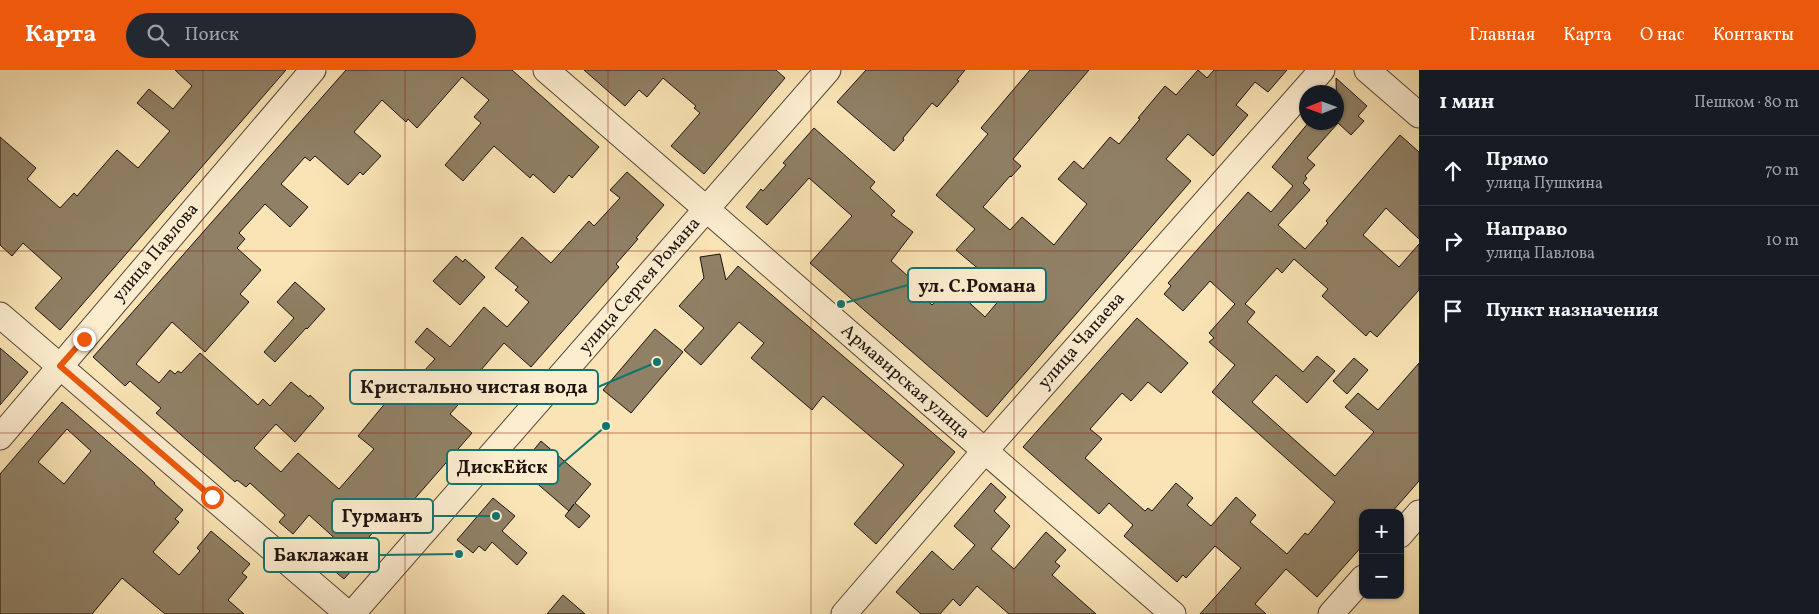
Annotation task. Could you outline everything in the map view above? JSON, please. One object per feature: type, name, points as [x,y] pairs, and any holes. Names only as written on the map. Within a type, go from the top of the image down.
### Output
[{"type":"street","name":"улица Павлова","points":[[0,437],[313,70]]},
{"type":"street","name":"Армавирская улица","points":[[546,70],[1173,614]]},
{"type":"street","name":"улица Сергея Романа","points":[[352,614],[828,70]]},
{"type":"street","name":"улица Чапаева","points":[[844,614],[1322,70]]},
{"type":"street","points":[[1367,70],[1419,115]]},
{"type":"street","points":[[0,315],[348,614]]},
{"type":"street","points":[[1404,530],[1419,513]]},
{"type":"street","points":[[1331,614],[1359,582]]},
{"type":"building","points":[[175,70],[286,70],[60,330],[35,308],[62,278],[23,243],[12,256],[0,245],[0,137],[36,168],[27,179],[60,208],[74,193],[77,196],[117,150],[138,168],[170,131],[137,103],[149,89],[173,109],[192,86]]},
{"type":"building","points":[[346,70],[512,70],[599,147],[572,178],[569,175],[554,193],[533,174],[530,178],[494,146],[463,181],[445,165],[481,123],[474,117],[489,100],[462,77],[417,128],[408,119],[406,122],[382,100],[354,132],[381,156],[363,175],[360,172],[348,185],[315,156],[310,161],[305,157],[281,184],[308,207],[290,227],[265,204],[239,233],[245,239],[237,248],[261,270],[240,294],[249,302],[205,352],[172,322],[136,364],[159,383],[170,370],[175,374],[178,371],[181,373],[200,353],[258,405],[263,399],[270,406],[291,382],[309,397],[310,395],[324,408],[295,442],[276,424],[254,448],[281,472],[298,453],[339,489],[374,449],[358,436],[392,395],[395,398],[408,382],[411,385],[435,359],[415,342],[427,328],[450,347],[484,307],[507,327],[529,302],[515,290],[518,287],[495,268],[522,237],[551,263],[589,221],[594,226],[620,198],[610,190],[627,172],[664,205],[616,264],[619,267],[531,367],[504,343],[469,384],[473,388],[450,414],[472,433],[397,519],[390,513],[354,554],[361,560],[344,579],[324,562],[340,543],[309,515],[293,534],[279,522],[285,515],[250,483],[246,487],[237,480],[235,482],[156,413],[161,408],[130,381],[125,386],[93,357]]},
{"type":"building","points":[[584,70],[776,70],[785,78],[704,174],[671,146],[700,113],[694,108],[696,106],[663,78],[647,97],[639,90],[625,106]]},
{"type":"building","points":[[866,70],[965,70],[957,80],[959,81],[937,107],[932,103],[894,151],[837,102]]},
{"type":"building","points":[[1030,70],[1089,70],[1013,159],[1021,166],[983,207],[1010,230],[1022,217],[1054,245],[1087,204],[1058,179],[1074,161],[1083,169],[1110,137],[1119,144],[1165,86],[1176,95],[1198,70],[1207,78],[1214,70],[1287,70],[1268,92],[1255,82],[1236,105],[1248,115],[1213,156],[1188,134],[1166,159],[1191,181],[987,417],[810,263],[852,216],[809,178],[767,225],[746,207],[761,189],[763,191],[786,165],[783,163],[814,128],[875,182],[870,188],[895,211],[891,215],[913,232],[891,261],[910,278],[907,282],[932,305],[950,285],[985,317],[1006,292],[956,250],[975,229],[936,195],[988,134],[981,128]]},
{"type":"building","points":[[1336,78],[1344,85],[1336,85]]},
{"type":"building","points":[[1344,85],[1367,106],[1358,116],[1364,121],[1351,135],[1344,129]]},
{"type":"building","points":[[1302,130],[1332,130],[1307,158],[1315,165],[1305,176],[1307,178],[1303,183],[1310,190],[1278,225],[1305,249],[1328,223],[1326,221],[1400,135],[1419,152],[1419,239],[1386,208],[1363,235],[1399,267],[1419,244],[1419,290],[1377,337],[1370,331],[1366,336],[1322,296],[1328,289],[1294,259],[1282,273],[1277,268],[1245,304],[1255,312],[1247,322],[1303,372],[1317,356],[1335,371],[1307,403],[1276,375],[1252,402],[1335,476],[1374,432],[1345,407],[1358,393],[1378,410],[1419,363],[1419,481],[1394,509],[1359,509],[1359,550],[1317,597],[1286,569],[1255,604],[1266,614],[1200,614],[1241,568],[1215,546],[1186,578],[1183,575],[1177,582],[1124,536],[1133,525],[1109,503],[1099,514],[1023,447],[1137,318],[1188,363],[1161,393],[1148,382],[1131,401],[1122,393],[1090,429],[1102,439],[1085,458],[1145,511],[1148,508],[1152,511],[1176,483],[1193,498],[1187,505],[1211,526],[1236,497],[1256,515],[1250,522],[1287,554],[1305,533],[1308,535],[1335,502],[1212,392],[1235,365],[1209,342],[1214,338],[1209,333],[1235,304],[1210,281],[1183,311],[1164,294],[1171,286],[1168,283],[1248,192],[1271,212],[1293,186],[1272,167]]},
{"type":"building","points":[[720,254],[726,280],[738,266],[955,452],[876,544],[854,524],[904,465],[823,396],[812,410],[751,358],[764,343],[739,322],[701,365],[684,350],[704,328],[679,306],[704,278],[700,257]]},
{"type":"building","points":[[456,256],[463,262],[465,259],[485,277],[460,305],[433,281]]},
{"type":"building","points":[[295,282],[325,309],[275,362],[264,352],[294,318],[277,302]]},
{"type":"building","points":[[655,329],[683,352],[631,413],[603,390]]},
{"type":"building","points":[[0,348],[28,372],[0,405]]},
{"type":"building","points":[[1354,358],[1368,370],[1347,394],[1333,381]]},
{"type":"building","points":[[62,402],[142,471],[183,510],[175,519],[179,522],[153,552],[179,575],[200,551],[197,548],[211,531],[250,564],[242,573],[247,577],[228,600],[244,614],[165,614],[122,578],[92,614],[0,614],[0,474]],"holes":[[[67,429],[91,451],[64,484],[38,462]]]},
{"type":"building","points":[[541,441],[591,484],[575,503],[590,516],[579,528],[565,516],[569,511],[519,468]]},
{"type":"building","points":[[991,483],[1006,497],[994,511],[1010,526],[991,549],[1014,569],[1046,532],[1066,550],[1055,562],[1060,566],[1052,575],[1096,614],[1009,614],[977,586],[960,606],[953,599],[940,614],[921,614],[896,592],[932,551],[953,570],[975,545],[954,526]]},
{"type":"building","points":[[493,498],[515,516],[502,531],[527,553],[517,565],[492,542],[485,551],[479,546],[473,553],[457,540]]},
{"type":"building","points":[[563,595],[585,614],[547,614]]},
{"type":"place","name":"ул. С.Романа","points":[[841,304]]},
{"type":"place","name":"Кристально чистая вода","points":[[657,362]]},
{"type":"place","name":"ДискЕйск","points":[[606,426]]},
{"type":"place","name":"Гурманъ","points":[[496,516]]},
{"type":"place","name":"Баклажан","points":[[459,554]]},
{"type":"route","points":[[84,339],[60,366],[212,497]]}]
